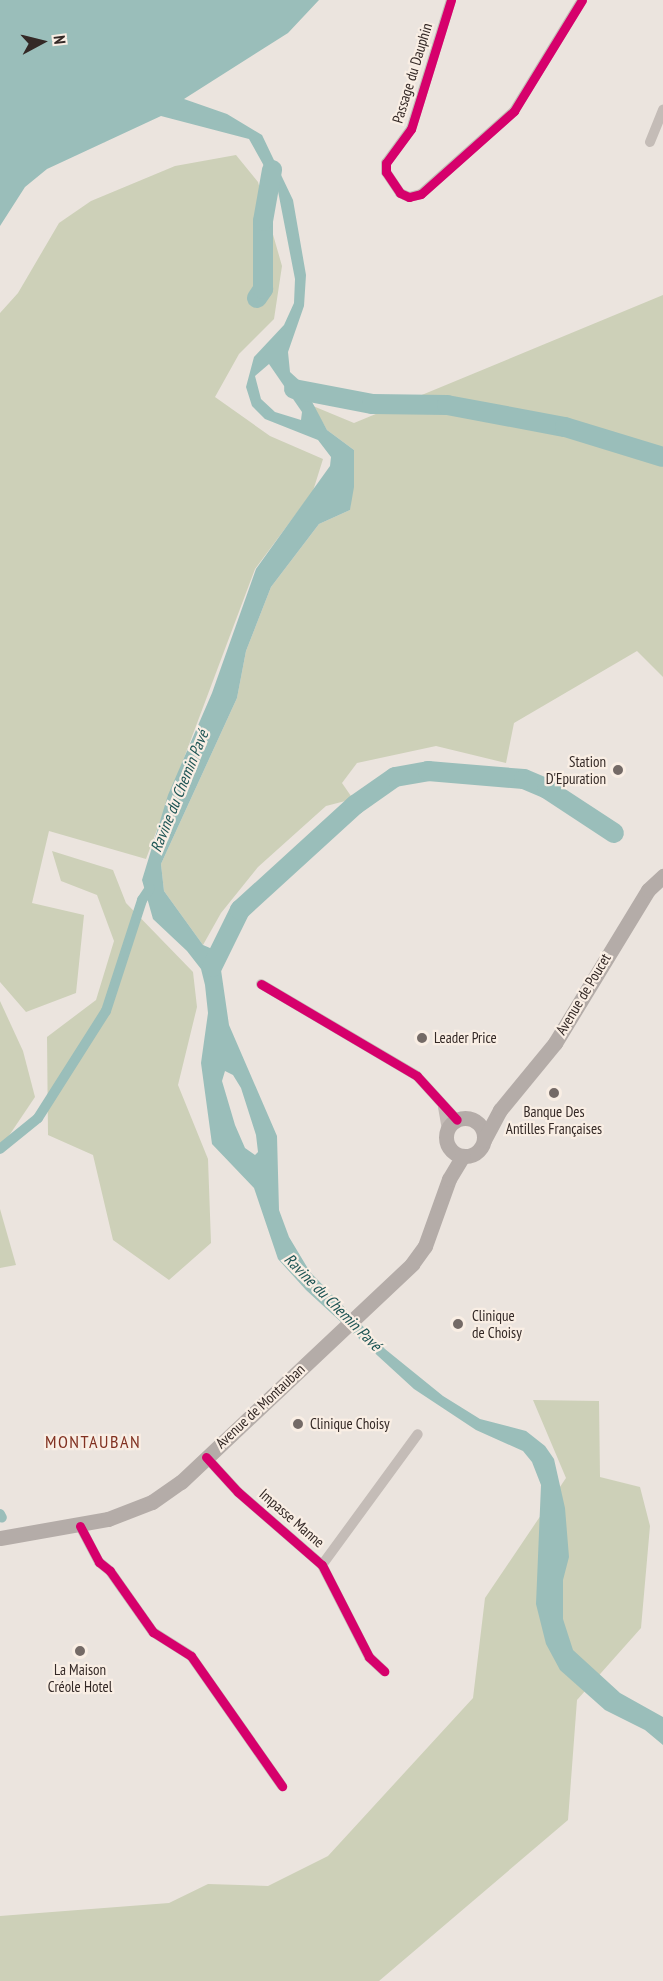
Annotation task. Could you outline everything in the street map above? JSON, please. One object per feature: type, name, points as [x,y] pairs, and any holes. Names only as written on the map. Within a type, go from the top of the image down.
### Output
[{"type":"main road","name":"Avenue de Poucet","points":[[484,1140],[500,1110],[545,1057],[648,890],[663,876]]},
{"type":"main road","points":[[457,1123],[500,1110]]},
{"type":"main road","points":[[457,1123],[480,1126],[484,1140],[477,1152],[456,1153],[457,1123]]},
{"type":"main road","name":"Avenue de Montauban","points":[[0,1538],[80,1526],[152,1502],[206,1457],[362,1311],[425,1246],[456,1153]]},
{"type":"street","name":"Passage du Dauphin","points":[[451,0],[411,129],[386,163],[386,172],[400,193],[409,197],[421,194],[514,111],[582,0]]},
{"type":"street","points":[[650,142],[663,110]]},
{"type":"street","points":[[261,984],[417,1076],[457,1123]]},
{"type":"street","points":[[322,1565],[418,1434]]},
{"type":"street","name":"Impasse Manne","points":[[206,1457],[238,1492],[322,1565],[369,1657],[384,1671]]},
{"type":"street","points":[[80,1526],[99,1562],[110,1571],[153,1632],[191,1656],[282,1786]]},
{"type":"green space","points":[[236,155],[258,182],[282,266],[274,319],[239,354],[215,397],[270,436],[323,459],[313,491],[255,569],[146,859],[49,831],[32,903],[84,915],[76,993],[26,1012],[0,982],[0,313],[18,293],[59,223],[91,201],[175,166]]},
{"type":"green space","points":[[663,295],[663,677],[637,651],[514,723],[506,763],[436,746],[357,763],[342,783],[353,799],[326,806],[258,867],[221,913],[203,945],[164,891],[161,864],[237,698],[246,651],[271,587],[319,524],[350,510],[354,450],[327,430],[313,406],[354,423]]},
{"type":"green space","points":[[52,851],[113,870],[126,903],[193,972],[197,1007],[178,1085],[208,1159],[211,1243],[169,1280],[113,1240],[93,1155],[48,1135],[47,1037],[96,1000],[114,941],[97,895],[61,881]]},
{"type":"green space","points":[[0,1001],[23,1051],[35,1097],[0,1149]]},
{"type":"green space","points":[[0,1209],[16,1265],[0,1268]]},
{"type":"green space","points":[[533,1400],[599,1401],[600,1477],[640,1487],[650,1526],[641,1628],[577,1700],[568,1820],[379,1981],[0,1981],[0,1916],[169,1903],[208,1884],[268,1886],[328,1856],[473,1698],[485,1598],[566,1478]]},
{"type":"water","name":"Ravine du Chemin Pavé","points":[[0,0],[319,0],[288,33],[184,99],[227,114],[262,135],[293,200],[306,275],[304,306],[288,352],[290,372],[302,383],[327,430],[354,450],[354,487],[350,510],[319,524],[271,587],[246,651],[237,698],[161,864],[164,891],[203,945],[210,948],[221,970],[229,1025],[277,1136],[279,1210],[289,1237],[310,1272],[385,1349],[443,1396],[480,1419],[526,1431],[545,1446],[554,1459],[565,1508],[569,1557],[563,1580],[563,1619],[573,1650],[620,1693],[663,1717],[663,1745],[645,1730],[605,1710],[560,1670],[546,1644],[536,1604],[541,1485],[532,1462],[523,1451],[476,1430],[414,1389],[306,1290],[278,1259],[254,1188],[212,1144],[201,1063],[208,1013],[201,969],[187,951],[153,919],[142,880],[168,795],[212,693],[256,569],[330,466],[331,457],[318,440],[265,419],[252,406],[246,387],[254,357],[284,325],[294,303],[295,279],[278,191],[249,139],[161,116],[47,169],[25,187],[0,226]],"holes":[[[269,364],[302,412],[301,420],[275,412],[261,399],[255,376]],[[225,1071],[233,1075],[241,1088],[256,1135],[258,1152],[255,1155],[245,1148],[235,1125],[222,1081]]]},
{"type":"waterway","points":[[257,298],[263,289],[263,221],[272,170]]},
{"type":"waterway","points":[[294,389],[372,404],[447,405],[565,427],[663,457]]},
{"type":"waterway","points":[[212,967],[240,910],[355,805],[395,777],[428,771],[524,779],[547,789],[614,833]]},
{"type":"waterway","points":[[0,1149],[38,1118],[106,1011],[142,900],[150,888]]},
{"type":"waterway","points":[[0,1514],[2,1518]]},
{"type":"cycle path","points":[[451,0],[411,129],[386,163],[386,172],[400,193],[409,197],[421,194],[514,111],[582,0]]},
{"type":"cycle path","points":[[261,984],[417,1076],[457,1120]]},
{"type":"cycle path","points":[[206,1457],[238,1492],[322,1565],[369,1657],[384,1671]]},
{"type":"cycle path","points":[[80,1526],[99,1562],[110,1571],[153,1632],[191,1656],[282,1786]]},
{"type":"place","name":"Station D'Epuration","points":[[618,770]]},
{"type":"place","name":"Leader Price","points":[[422,1038]]},
{"type":"place","name":"Banque Des Antilles Françaises","points":[[554,1093]]},
{"type":"place","name":"Clinique de Choisy","points":[[458,1324]]},
{"type":"place","name":"Clinique Choisy","points":[[298,1424]]},
{"type":"place","name":"La Maison Créole Hotel","points":[[80,1651]]},
{"type":"district","name":"MONTAUBAN","points":[[93,1442]]}]
